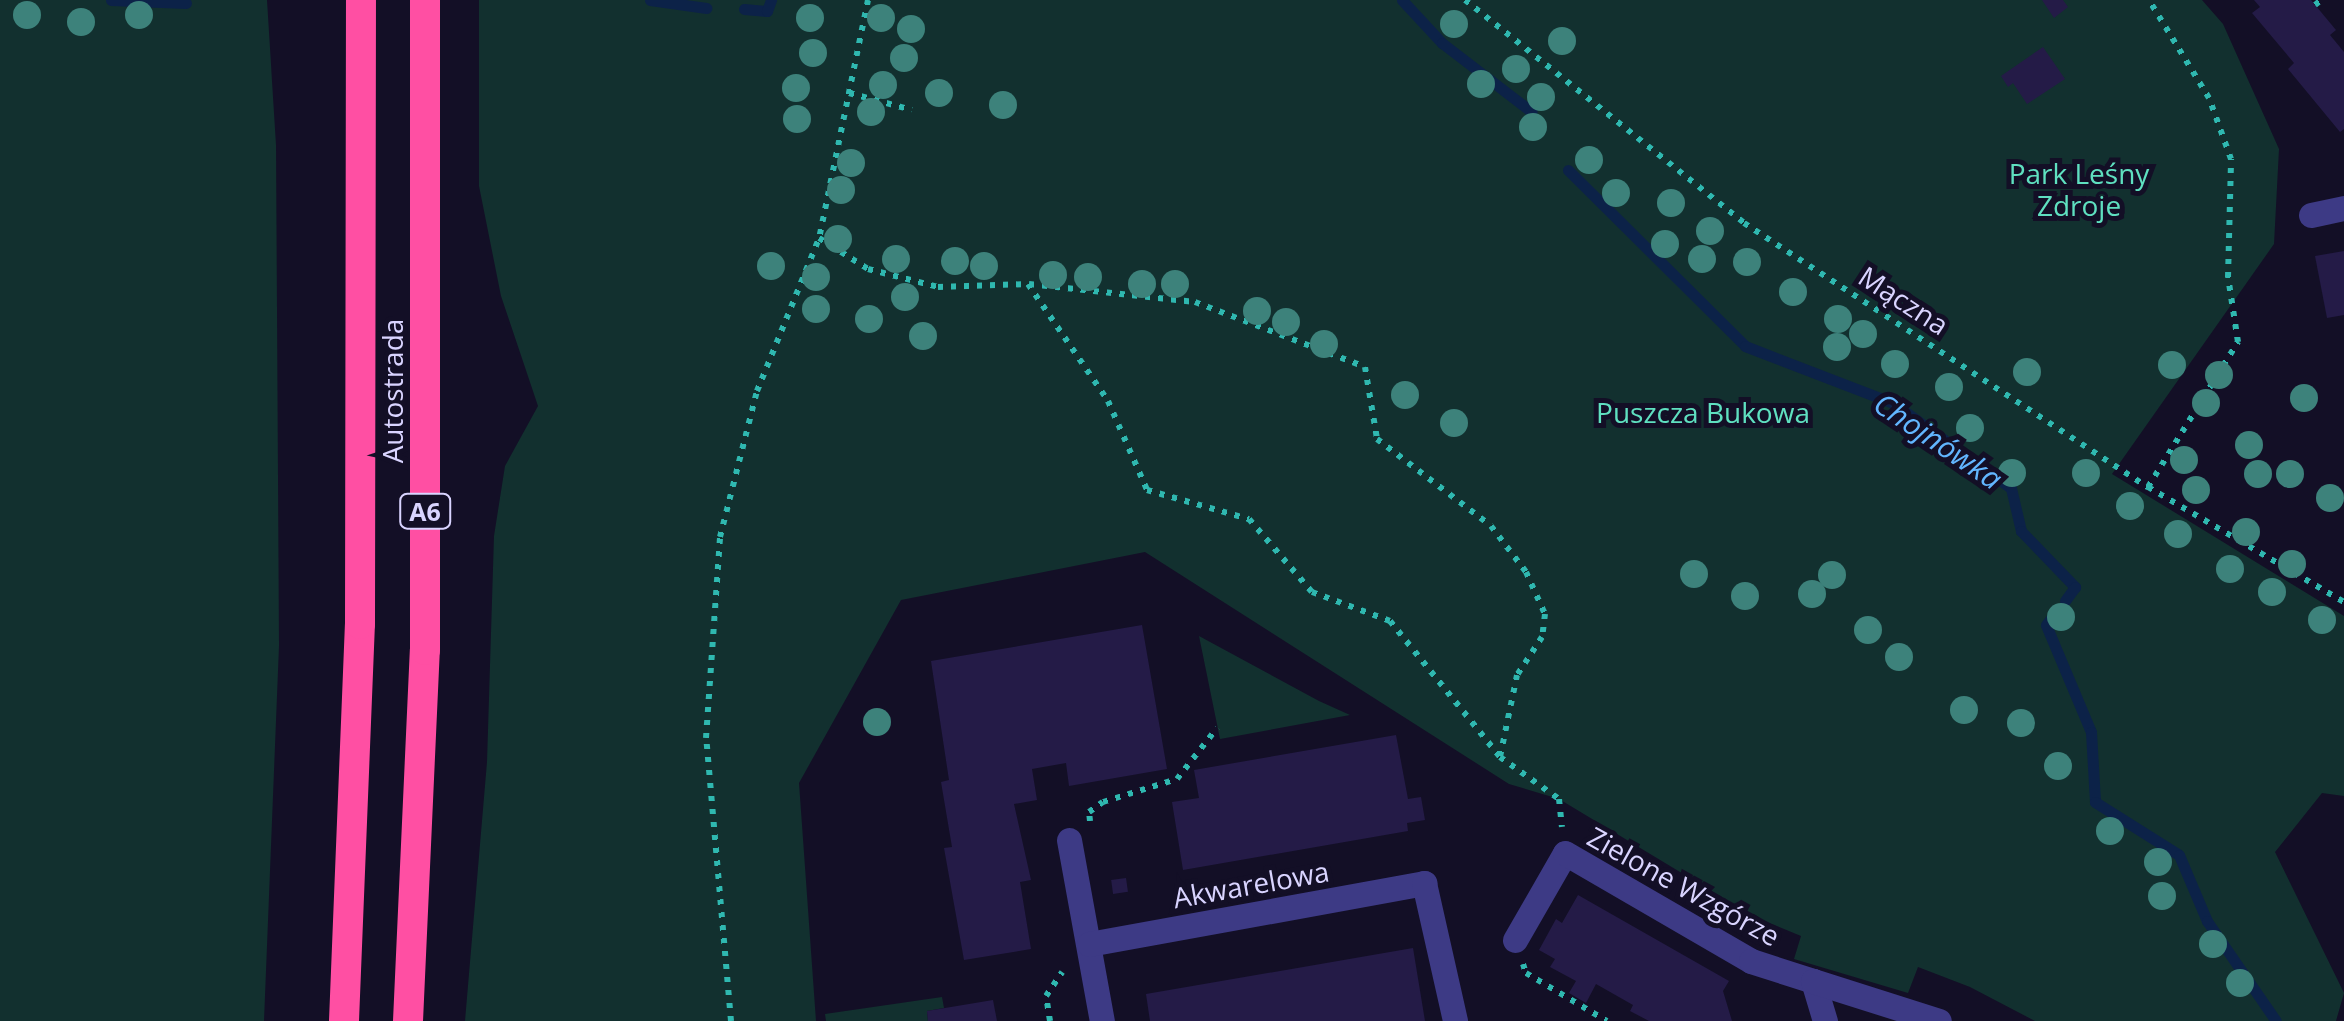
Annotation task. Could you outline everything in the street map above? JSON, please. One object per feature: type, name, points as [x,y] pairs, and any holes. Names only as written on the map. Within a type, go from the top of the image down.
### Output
[{"type":"highway","name":"Autostrada","points":[[344,1021],[359,687],[361,0]]},
{"type":"highway","name":"Autostrada","points":[[408,1021],[425,650],[425,0]]},
{"type":"street","points":[[2311,216],[2344,208]]},
{"type":"street","points":[[1081,838],[1089,944],[1102,1021]]},
{"type":"street","name":"Zielone Wzgórze","points":[[1514,940],[1565,853],[1751,961],[1939,1021]]},
{"type":"street","name":"Akwarelowa","points":[[1089,944],[1424,883],[1456,1021]]},
{"type":"street","points":[[1813,981],[1825,1021]]},
{"type":"path","points":[[732,1021],[706,738],[720,538],[756,391],[819,238],[868,0]]},
{"type":"path","name":"Mączna","points":[[1465,0],[1744,223],[2148,486],[2344,602]]},
{"type":"path","points":[[2148,486],[2238,342],[2228,277],[2232,159],[2209,98],[2150,0]]},
{"type":"path","points":[[848,93],[912,110]]},
{"type":"path","points":[[819,238],[868,269],[938,287],[1028,284],[1194,302],[1365,366],[1377,439],[1490,526],[1526,572],[1545,614],[1542,637],[1517,675],[1500,757]]},
{"type":"path","points":[[1028,284],[1108,401],[1147,490],[1250,519],[1312,592],[1390,621],[1500,757],[1559,799],[1565,853]]},
{"type":"path","points":[[1081,838],[1089,812],[1119,794],[1177,779],[1217,728]]},
{"type":"path","points":[[1526,973],[1607,1021]]},
{"type":"green space","points":[[0,0],[267,0],[276,145],[279,646],[264,1021],[0,1021]]},
{"type":"green space","name":"Puszcza Bukowa","points":[[479,0],[2202,0],[2223,24],[2279,149],[2274,244],[2112,474],[2344,616],[2344,796],[2322,793],[2275,852],[2344,993],[2336,1021],[2035,1021],[1970,987],[1918,967],[1908,993],[1794,959],[1801,936],[1753,916],[1559,799],[1509,784],[1145,552],[901,600],[799,783],[816,1021],[465,1021],[487,762],[494,536],[505,466],[538,406],[501,296],[479,186]]},
{"type":"green space","points":[[1199,636],[1319,701],[1350,715],[1220,739]]},
{"type":"green space","points":[[942,997],[944,1008],[927,1011],[928,1021],[826,1021],[825,1014]]},
{"type":"building","points":[[2042,0],[2063,0],[2068,7],[2054,18]]},
{"type":"building","points":[[2254,0],[2311,0],[2336,30],[2330,35],[2344,52],[2344,129],[2340,132],[2288,69],[2294,63],[2252,13],[2260,7]]},
{"type":"building","points":[[2043,47],[2065,79],[2027,104],[2013,83],[2008,87],[2001,76]]},
{"type":"building","points":[[2344,251],[2344,315],[2327,318],[2315,256]]},
{"type":"building","points":[[1142,625],[1167,769],[1069,786],[1066,763],[1032,769],[1037,800],[1014,804],[1031,880],[1020,882],[1031,949],[964,960],[944,848],[952,847],[941,782],[949,780],[931,661]]},
{"type":"building","points":[[1396,735],[1408,799],[1421,797],[1425,820],[1407,823],[1408,831],[1183,870],[1172,802],[1199,798],[1194,770]]},
{"type":"building","points":[[1126,878],[1128,892],[1113,894],[1111,880]]},
{"type":"building","points":[[1578,895],[1729,981],[1723,991],[1732,1021],[1649,1021],[1630,1011],[1633,1005],[1596,984],[1586,1003],[1569,993],[1576,981],[1550,967],[1555,959],[1539,950],[1556,919],[1562,923]]},
{"type":"building","points":[[1413,948],[1425,1021],[1150,1021],[1146,994]]},
{"type":"building","points":[[993,1000],[997,1021],[928,1021],[927,1011]]},
{"type":"waterway","name":"Chojnówka","points":[[111,0],[186,3]]},
{"type":"waterway","name":"Chojnówka","points":[[650,0],[706,8]]},
{"type":"waterway","name":"Chojnówka","points":[[744,9],[767,11],[771,0]]},
{"type":"waterway","name":"Chojnówka","points":[[1402,0],[1442,43],[1532,112]]},
{"type":"waterway","name":"Chojnówka","points":[[1568,170],[1745,346],[1893,403],[2011,488],[2021,531],[2075,587],[2065,601]]},
{"type":"waterway","name":"Chojnówka","points":[[2056,612],[2046,625],[2091,732],[2095,802],[2179,855],[2207,921],[2276,1021]]},
{"type":"park label","name":"Park Leśny Zdroje","points":[[2079,189]]}]
